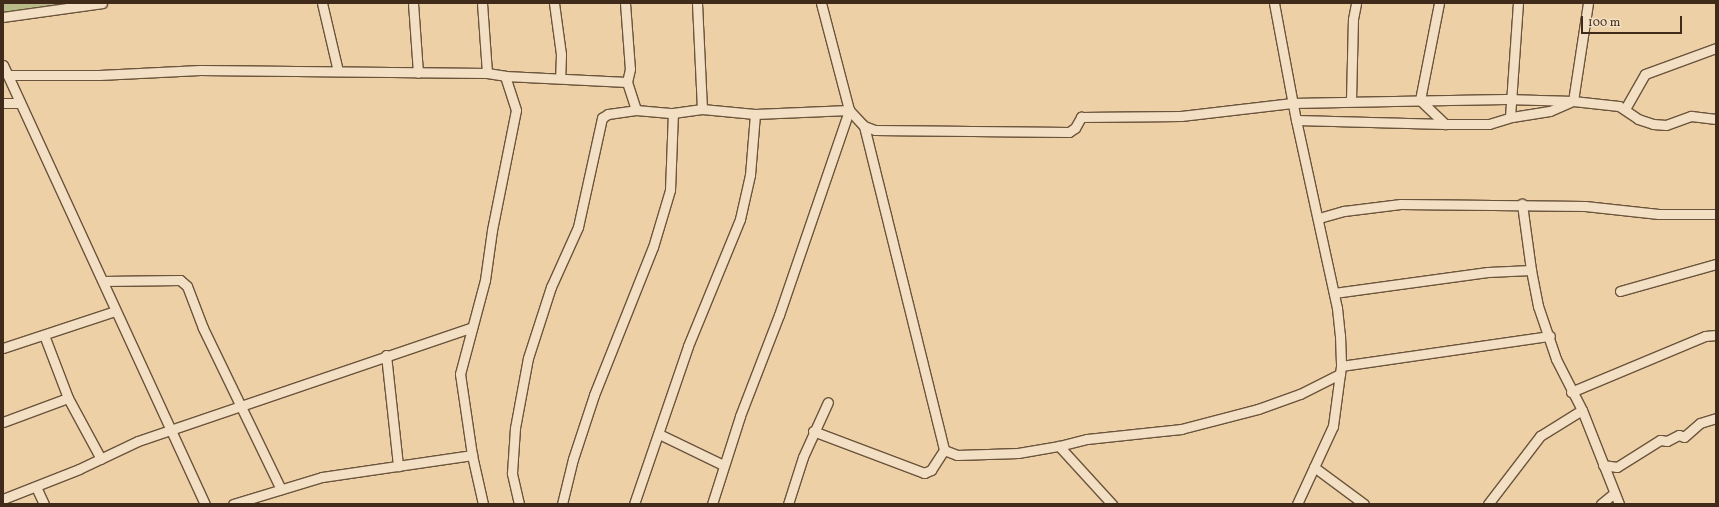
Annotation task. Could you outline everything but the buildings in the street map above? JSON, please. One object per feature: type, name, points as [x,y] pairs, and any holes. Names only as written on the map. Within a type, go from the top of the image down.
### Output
[{"type":"street","points":[[3,17],[102,3]]},
{"type":"street","points":[[322,3],[338,71]]},
{"type":"street","points":[[413,3],[418,73]]},
{"type":"street","points":[[482,3],[487,72]]},
{"type":"street","points":[[554,3],[561,54],[560,78]]},
{"type":"street","points":[[625,3],[630,69],[627,82],[636,110]]},
{"type":"street","points":[[697,3],[702,109]]},
{"type":"street","points":[[821,3],[849,110],[864,126],[875,130],[1069,132],[1075,128],[1081,117],[1181,116],[1292,103],[1351,100],[1511,99],[1573,101],[1625,108],[1638,119],[1653,124],[1666,125],[1692,116],[1716,119]]},
{"type":"street","points":[[1274,3],[1292,103],[1319,218],[1340,328],[1341,370],[1333,426],[1297,504]]},
{"type":"street","points":[[1351,100],[1353,19],[1356,3]]},
{"type":"street","points":[[1420,100],[1439,3]]},
{"type":"street","points":[[1510,117],[1518,3]]},
{"type":"street","points":[[1573,101],[1588,3]]},
{"type":"street","points":[[1625,108],[1644,74],[1716,48]]},
{"type":"street","points":[[3,65],[205,504]]},
{"type":"street","points":[[8,75],[99,75],[200,70],[418,73],[487,72],[505,76],[627,82]]},
{"type":"street","points":[[483,504],[472,455],[460,374],[485,280],[492,230],[516,110],[505,76]]},
{"type":"street","points":[[1420,100],[1445,124]]},
{"type":"street","points":[[1296,120],[1489,124],[1510,117],[1550,111],[1573,101]]},
{"type":"street","points":[[3,103],[20,103]]},
{"type":"street","points":[[519,504],[512,473],[515,428],[528,358],[551,287],[578,227],[596,157],[602,118],[608,114],[636,110],[673,113],[702,109],[755,114],[849,110]]},
{"type":"street","points":[[712,504],[723,465],[779,315],[849,110]]},
{"type":"street","points":[[562,504],[571,466],[594,395],[653,247],[670,190],[673,113]]},
{"type":"street","points":[[634,504],[688,346],[740,219],[750,175],[755,114]]},
{"type":"street","points":[[814,431],[924,473],[931,470],[944,450],[864,126]]},
{"type":"street","points":[[1319,218],[1344,211],[1401,204],[1522,204],[1585,206],[1659,214],[1716,214]]},
{"type":"street","points":[[1522,204],[1531,270],[1538,306],[1550,336],[1556,359],[1571,392],[1582,410],[1619,504]]},
{"type":"street","points":[[1620,291],[1716,264]]},
{"type":"street","points":[[1334,293],[1488,272],[1531,270]]},
{"type":"street","points":[[103,281],[180,280],[187,286],[204,328],[281,489]]},
{"type":"street","points":[[3,348],[115,311]]},
{"type":"street","points":[[3,499],[170,430],[386,355],[472,327]]},
{"type":"street","points":[[44,335],[68,398],[101,459]]},
{"type":"street","points":[[1571,392],[1705,336],[1716,335]]},
{"type":"street","points":[[944,450],[957,455],[1018,453],[1059,446],[1087,439],[1181,429],[1258,409],[1300,394],[1341,370],[1550,336]]},
{"type":"street","points":[[386,355],[398,466]]},
{"type":"street","points":[[3,422],[68,398]]},
{"type":"street","points":[[788,504],[814,431],[828,402]]},
{"type":"street","points":[[1488,504],[1540,436],[1582,410]]},
{"type":"street","points":[[1603,465],[1617,467],[1660,440],[1668,441],[1679,435],[1684,437],[1700,423],[1716,418]]},
{"type":"street","points":[[659,434],[723,465]]},
{"type":"street","points":[[1059,446],[1112,504]]},
{"type":"street","points":[[233,504],[322,477],[472,455]]},
{"type":"street","points":[[1314,467],[1364,504]]},
{"type":"street","points":[[36,486],[44,504]]},
{"type":"street","points":[[1601,504],[1614,494]]},
{"type":"green space","points":[[3,3],[108,3],[3,19]]}]
